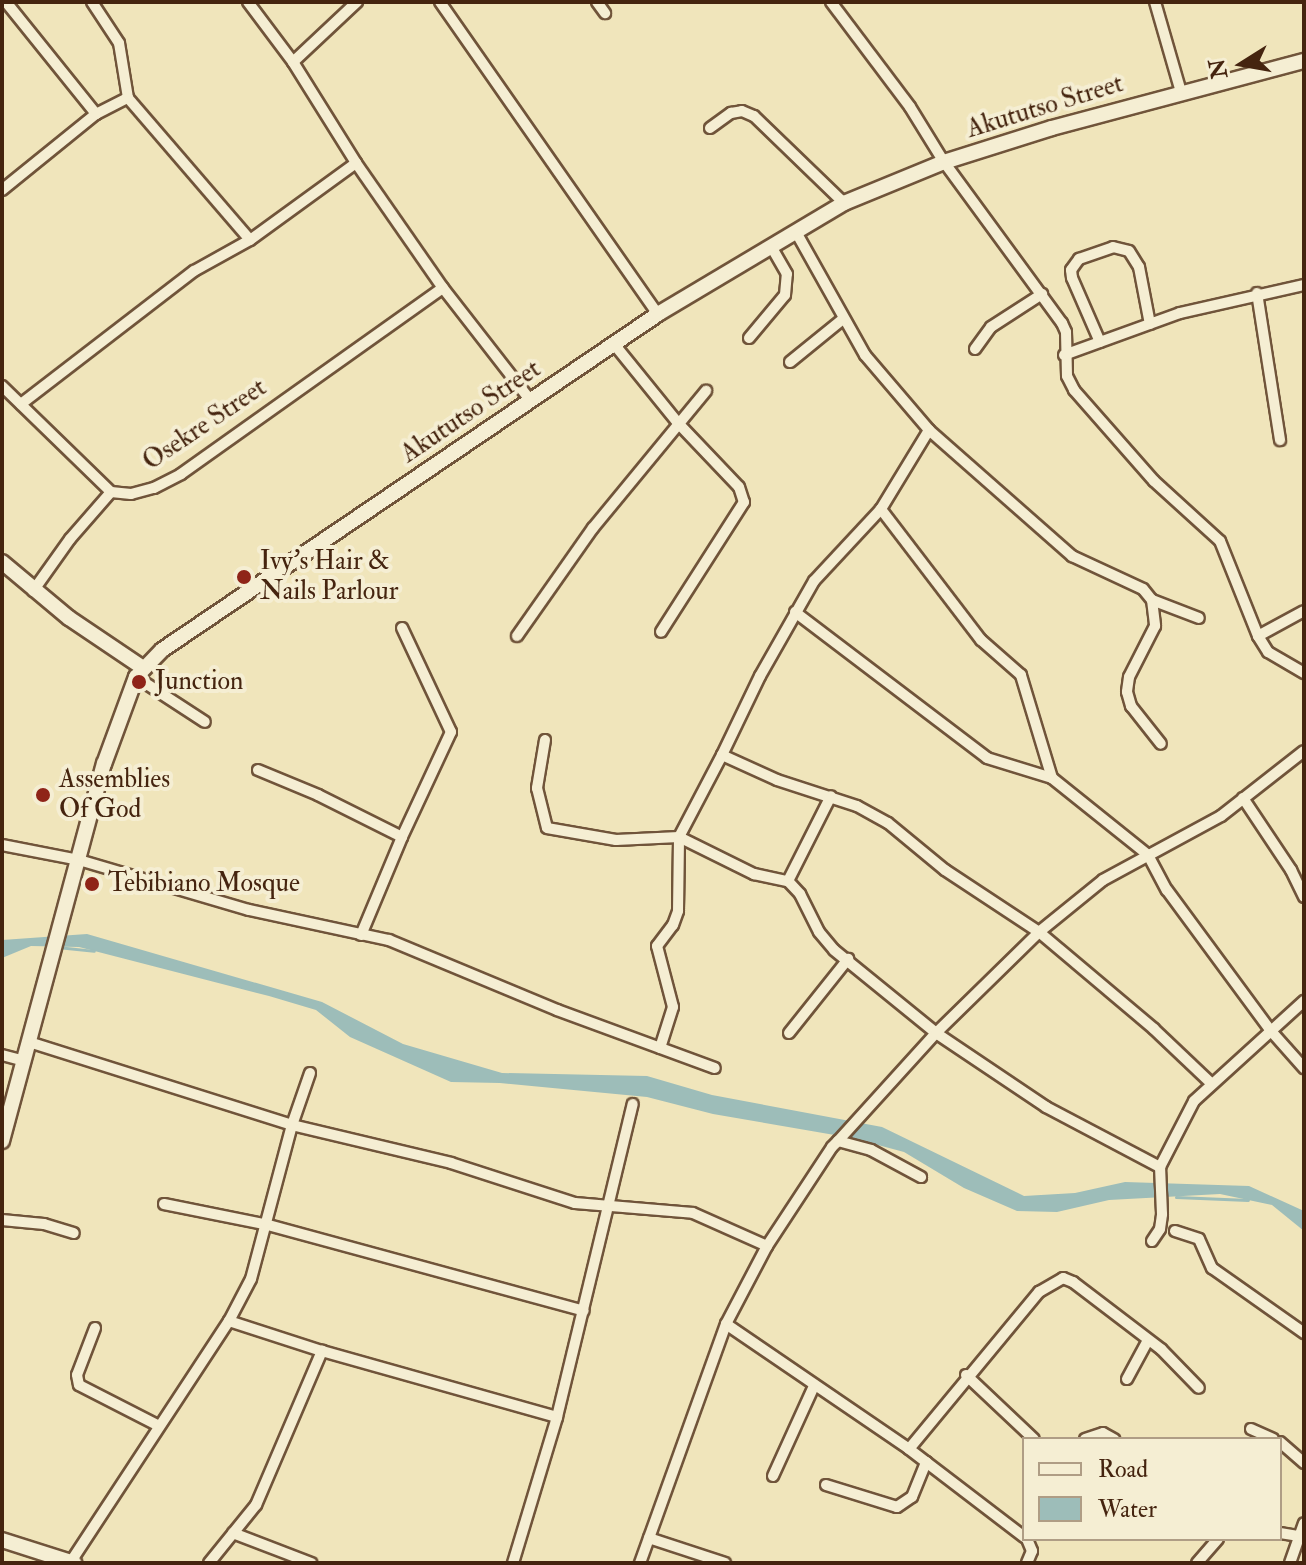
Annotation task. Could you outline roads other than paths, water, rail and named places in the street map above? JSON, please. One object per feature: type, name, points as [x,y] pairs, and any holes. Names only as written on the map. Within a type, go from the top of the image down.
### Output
[{"type":"street","points":[[92,2],[119,43],[128,98],[250,240]]},
{"type":"street","points":[[248,2],[293,62],[356,163],[443,288],[531,401]]},
{"type":"street","points":[[293,62],[357,2]]},
{"type":"street","points":[[440,2],[658,314]]},
{"type":"street","points":[[597,2],[605,13]]},
{"type":"street","points":[[831,2],[910,107],[944,162],[1042,294],[1066,332],[1064,355],[1067,376],[1074,390],[1154,481],[1220,541],[1258,636],[1268,652],[1304,673]]},
{"type":"street","points":[[1155,2],[1181,92]]},
{"type":"street","points":[[5,3],[96,114]]},
{"type":"street","name":"Akututso Street","points":[[2,1141],[104,764],[140,672],[162,650],[658,314],[844,203],[944,162],[1181,92],[1304,61]]},
{"type":"street","points":[[2,190],[96,114],[128,98]]},
{"type":"street","points":[[710,128],[731,113],[742,111],[754,116],[844,203]]},
{"type":"street","points":[[21,404],[194,271],[250,240],[356,163]]},
{"type":"street","points":[[796,232],[843,319],[894,393],[929,430],[1072,556],[1143,589],[1152,600],[1199,618]]},
{"type":"street","points":[[749,338],[785,295],[787,274],[771,246]]},
{"type":"street","points":[[1100,342],[1072,278],[1071,270],[1079,259],[1113,247],[1129,251],[1139,267],[1150,324]]},
{"type":"street","points":[[1064,355],[1150,324],[1257,293],[1304,285]]},
{"type":"street","name":"Osekre Street","points":[[111,492],[131,494],[154,488],[181,474],[443,288]]},
{"type":"street","points":[[1257,293],[1280,440]]},
{"type":"street","points":[[975,349],[991,327],[1042,294]]},
{"type":"street","points":[[790,362],[843,319]]},
{"type":"street","points":[[614,344],[678,423],[739,487],[744,502],[661,632]]},
{"type":"street","points":[[2,386],[111,492],[70,539],[33,591]]},
{"type":"street","points":[[517,636],[593,528],[706,391]]},
{"type":"street","points":[[660,1048],[673,1007],[657,946],[673,925],[678,911],[679,837],[814,581],[881,509],[929,430]]},
{"type":"street","points":[[881,509],[981,640],[1021,675],[1052,778]]},
{"type":"street","points":[[2,562],[33,591],[205,722]]},
{"type":"street","points":[[1152,600],[1155,626],[1129,677],[1127,692],[1131,706],[1161,744]]},
{"type":"street","points":[[1258,636],[1304,611]]},
{"type":"street","points":[[795,612],[987,758],[1052,778],[1148,855],[1167,890],[1271,1031],[1304,1068]]},
{"type":"street","points":[[361,935],[451,732],[402,628]]},
{"type":"street","points":[[545,740],[537,788],[547,828],[616,840],[679,837],[754,874],[788,881],[800,894],[819,932],[936,1033],[1046,1107],[1160,1167]]},
{"type":"street","points":[[640,1563],[726,1324],[767,1246],[841,1138],[936,1033],[1039,932],[1091,888],[1221,816],[1304,751]]},
{"type":"street","points":[[722,755],[777,780],[831,796],[888,823],[945,870],[1039,932],[1211,1083]]},
{"type":"street","points":[[258,770],[318,795],[402,837]]},
{"type":"street","points":[[788,881],[831,796]]},
{"type":"street","points":[[1243,798],[1291,870],[1304,897]]},
{"type":"street","points":[[2,845],[79,860],[249,910],[389,940],[449,962],[505,989],[715,1068]]},
{"type":"street","points":[[789,1033],[848,959]]},
{"type":"street","points":[[1152,1241],[1160,1229],[1160,1167],[1194,1101],[1304,1001]]},
{"type":"street","points":[[29,1042],[292,1125],[451,1163],[575,1203],[693,1213],[767,1246]]},
{"type":"street","points":[[2,1055],[24,1061]]},
{"type":"street","points":[[2,1540],[71,1563],[229,1321],[251,1279],[268,1225],[292,1125],[310,1073]]},
{"type":"street","points":[[513,1563],[557,1417],[633,1104]]},
{"type":"street","points":[[841,1138],[921,1177]]},
{"type":"street","points":[[164,1204],[268,1225],[584,1311]]},
{"type":"street","points":[[2,1220],[44,1224],[74,1233]]},
{"type":"street","points":[[1175,1231],[1199,1239],[1212,1268],[1304,1333]]},
{"type":"street","points":[[909,1449],[966,1375],[1039,1292],[1063,1278],[1073,1282],[1148,1340],[1199,1388]]},
{"type":"street","points":[[229,1321],[322,1351],[557,1417]]},
{"type":"street","points":[[726,1324],[909,1449],[1022,1533]]},
{"type":"street","points":[[95,1328],[77,1375],[79,1385],[159,1426]]},
{"type":"street","points":[[1127,1379],[1148,1340]]},
{"type":"street","points":[[209,1563],[256,1505],[322,1351]]},
{"type":"street","points":[[966,1375],[1032,1437]]},
{"type":"street","points":[[773,1476],[814,1386]]},
{"type":"street","points":[[1251,1429],[1269,1437]]},
{"type":"street","points":[[1091,1437],[1103,1433],[1110,1437]]},
{"type":"street","points":[[1282,1444],[1304,1463]]},
{"type":"street","points":[[826,1485],[897,1507],[912,1497],[926,1462]]},
{"type":"street","points":[[1290,1563],[1304,1523]]},
{"type":"street","points":[[233,1533],[311,1563]]},
{"type":"street","points":[[1282,1533],[1298,1536]]},
{"type":"street","points":[[649,1538],[725,1563]]},
{"type":"street","points":[[1027,1541],[1032,1551],[1027,1563]]},
{"type":"street","points":[[1204,1561],[1217,1541]]},
{"type":"water","points":[[87,934],[322,1002],[403,1044],[502,1073],[647,1076],[712,1095],[882,1127],[1024,1196],[1075,1193],[1125,1182],[1249,1186],[1304,1211],[1304,1231],[1272,1205],[1220,1194],[1109,1200],[1057,1212],[1017,1211],[964,1188],[904,1152],[852,1138],[713,1114],[647,1097],[500,1083],[451,1082],[350,1037],[316,1010],[269,996],[79,947],[31,946],[2,958],[2,940]]},
{"type":"waterway","points":[[57,947],[94,951]]},
{"type":"waterway","points":[[1176,1197],[1248,1200]]},
{"type":"place","name":"Ivy's Hair & Nails Parlour","points":[[244,577]]},
{"type":"place","name":"Junction","points":[[139,682]]},
{"type":"place","name":"Assemblies Of God","points":[[43,795]]},
{"type":"place","name":"Tebibiano Mosque","points":[[92,884]]}]
